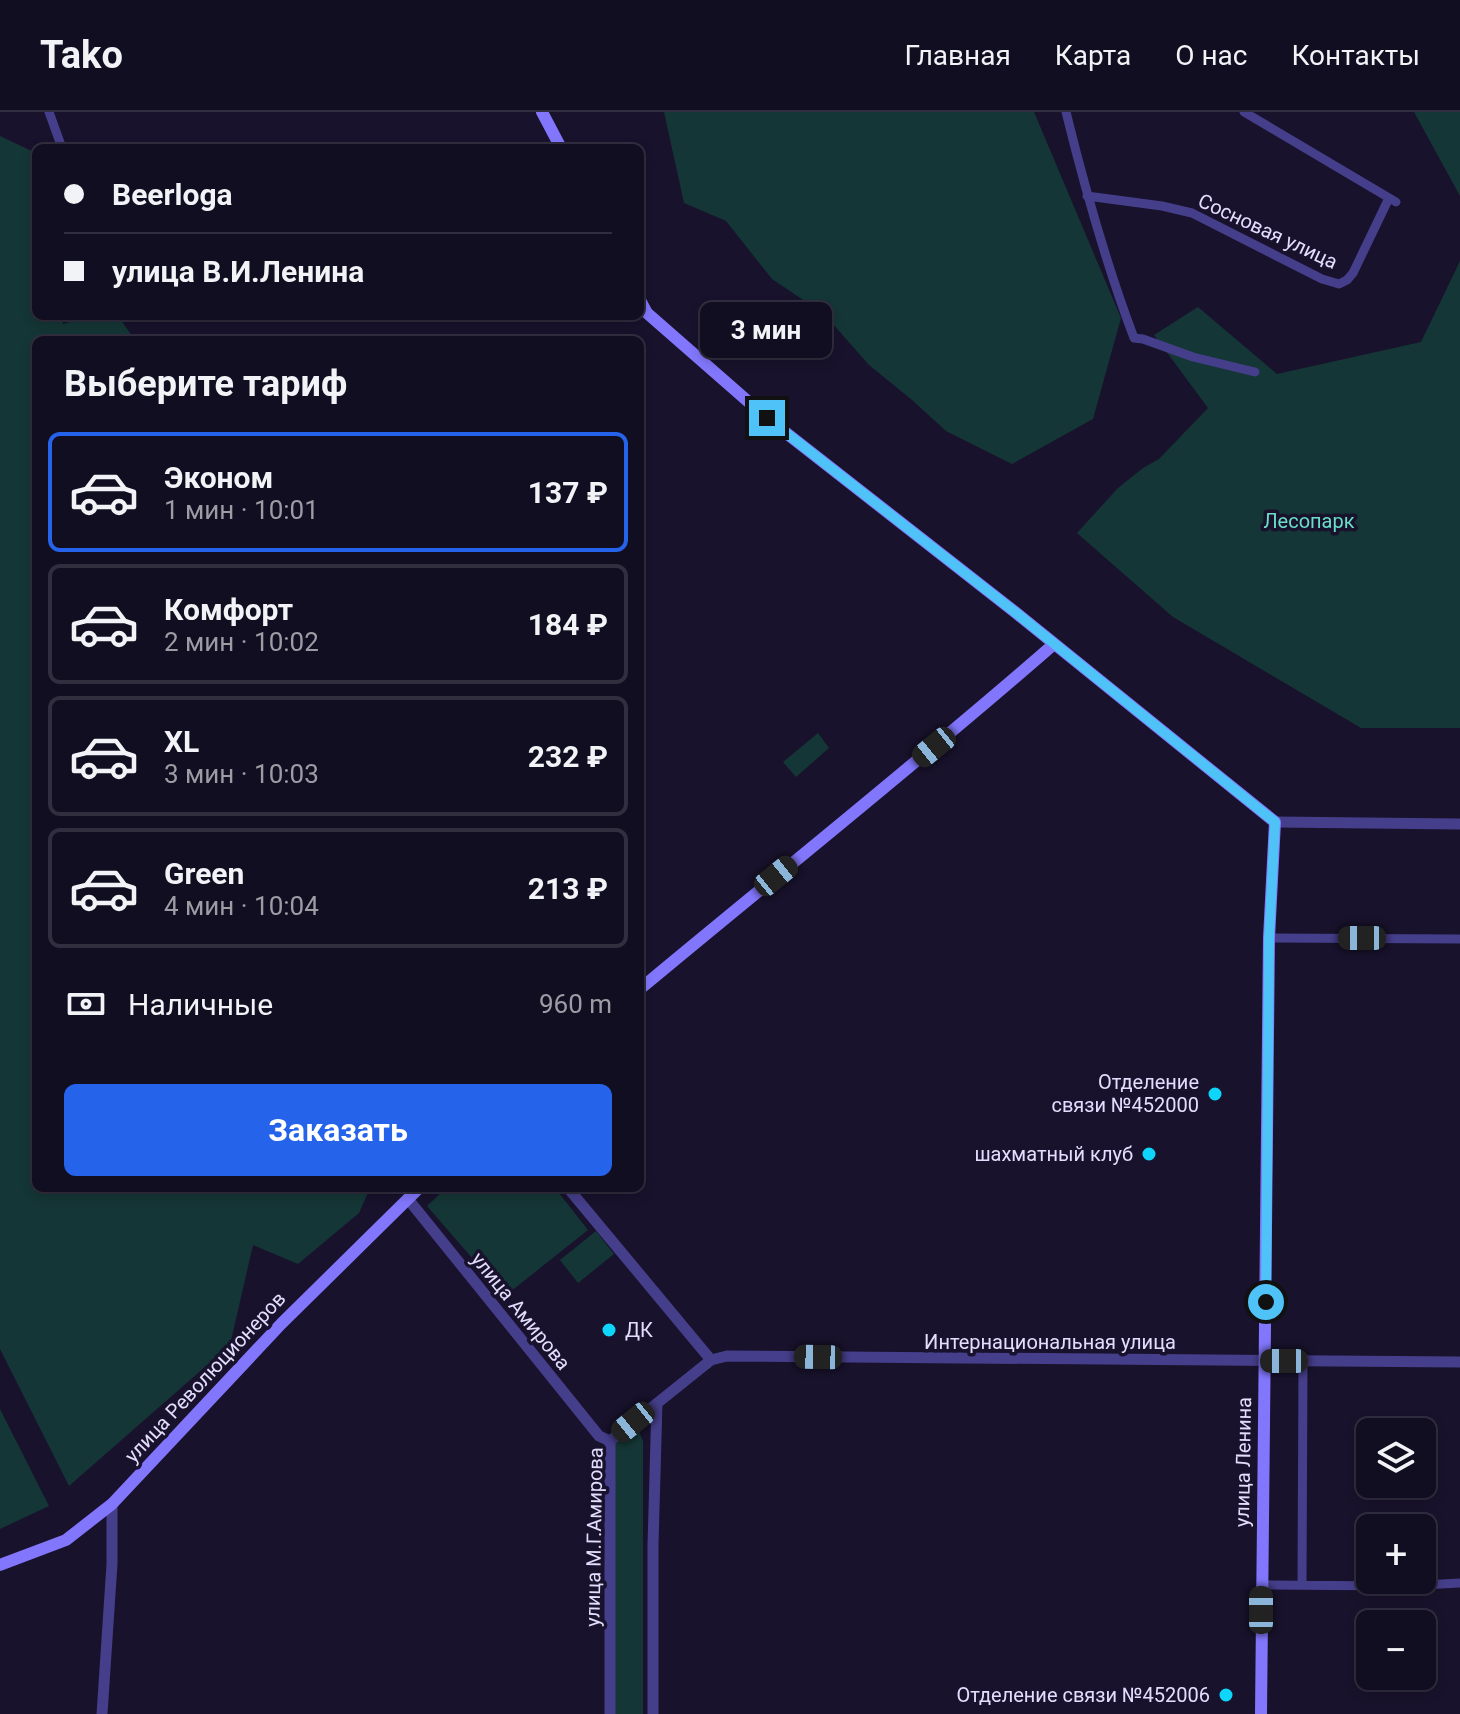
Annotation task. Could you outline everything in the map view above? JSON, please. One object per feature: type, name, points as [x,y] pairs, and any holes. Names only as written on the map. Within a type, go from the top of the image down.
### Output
[{"type":"main road","points":[[542,112],[559,144]]},
{"type":"main road","points":[[644,307],[767,418],[1275,822]]},
{"type":"main road","points":[[644,986],[972,716],[1054,644]]},
{"type":"main road","name":"улица Ленина","points":[[1261,1714],[1269,938],[1275,822]]},
{"type":"main road","name":"улица Революционеров","points":[[0,1565],[66,1540],[112,1504],[281,1324],[415,1192]]},
{"type":"street","points":[[49,112],[61,144]]},
{"type":"street","points":[[1066,112],[1087,196],[1134,338],[1255,372]]},
{"type":"street","name":"Сосновая улица","points":[[1087,196],[1192,213],[1322,279],[1339,284],[1347,280],[1393,200],[1244,112]]},
{"type":"street","points":[[1275,822],[1460,824]]},
{"type":"street","points":[[1269,938],[1460,939]]},
{"type":"street","points":[[571,1192],[711,1360],[657,1403],[653,1519],[653,1714]]},
{"type":"street","name":"улица Амирова","points":[[408,1199],[599,1436],[610,1441]]},
{"type":"street","name":"Интернациональная улица","points":[[711,1360],[727,1356],[1460,1362]]},
{"type":"street","points":[[1302,1584],[1303,1361]]},
{"type":"street","name":"улица М.Г.Амирова","points":[[610,1714],[610,1441],[657,1403]]},
{"type":"street","points":[[102,1714],[112,1564],[112,1504]]},
{"type":"street","points":[[1261,1585],[1460,1583]]},
{"type":"green space","points":[[664,112],[1034,112],[1121,318],[1093,419],[1012,464],[946,431],[869,365],[824,314],[772,279],[726,221],[684,203]]},
{"type":"green space","points":[[1414,112],[1460,112],[1460,196]]},
{"type":"green space","points":[[0,136],[32,151],[32,320],[62,320],[63,324],[76,320],[121,320],[132,336],[32,336],[32,1192],[368,1192],[359,1213],[298,1264],[253,1245],[230,1345],[69,1486],[0,1349]]},
{"type":"green space","name":"Лесопарк","points":[[1460,261],[1460,728],[1361,728],[1173,617],[1077,533],[1118,488],[1159,459],[1208,408],[1154,335],[1198,307],[1277,374],[1421,342]]},
{"type":"green space","points":[[818,733],[829,748],[796,777],[783,762]]},
{"type":"green space","points":[[442,1192],[558,1192],[588,1230],[505,1296],[427,1206]]},
{"type":"green space","points":[[596,1231],[614,1254],[578,1283],[560,1260]]},
{"type":"green space","points":[[0,1409],[49,1506],[0,1529]]},
{"type":"green space","points":[[626,1428],[638,1429],[643,1441],[643,1714],[615,1714],[615,1440]]},
{"type":"place","name":"Отделение связи №452000","points":[[1215,1094]]},
{"type":"place","name":"шахматный клуб","points":[[1149,1154]]},
{"type":"place","name":"ДК","points":[[609,1330]]},
{"type":"place","name":"Отделение связи №452006","points":[[1226,1695]]},
{"type":"route","points":[[767,418],[1015,612],[1275,822],[1269,938],[1266,1302]]}]
